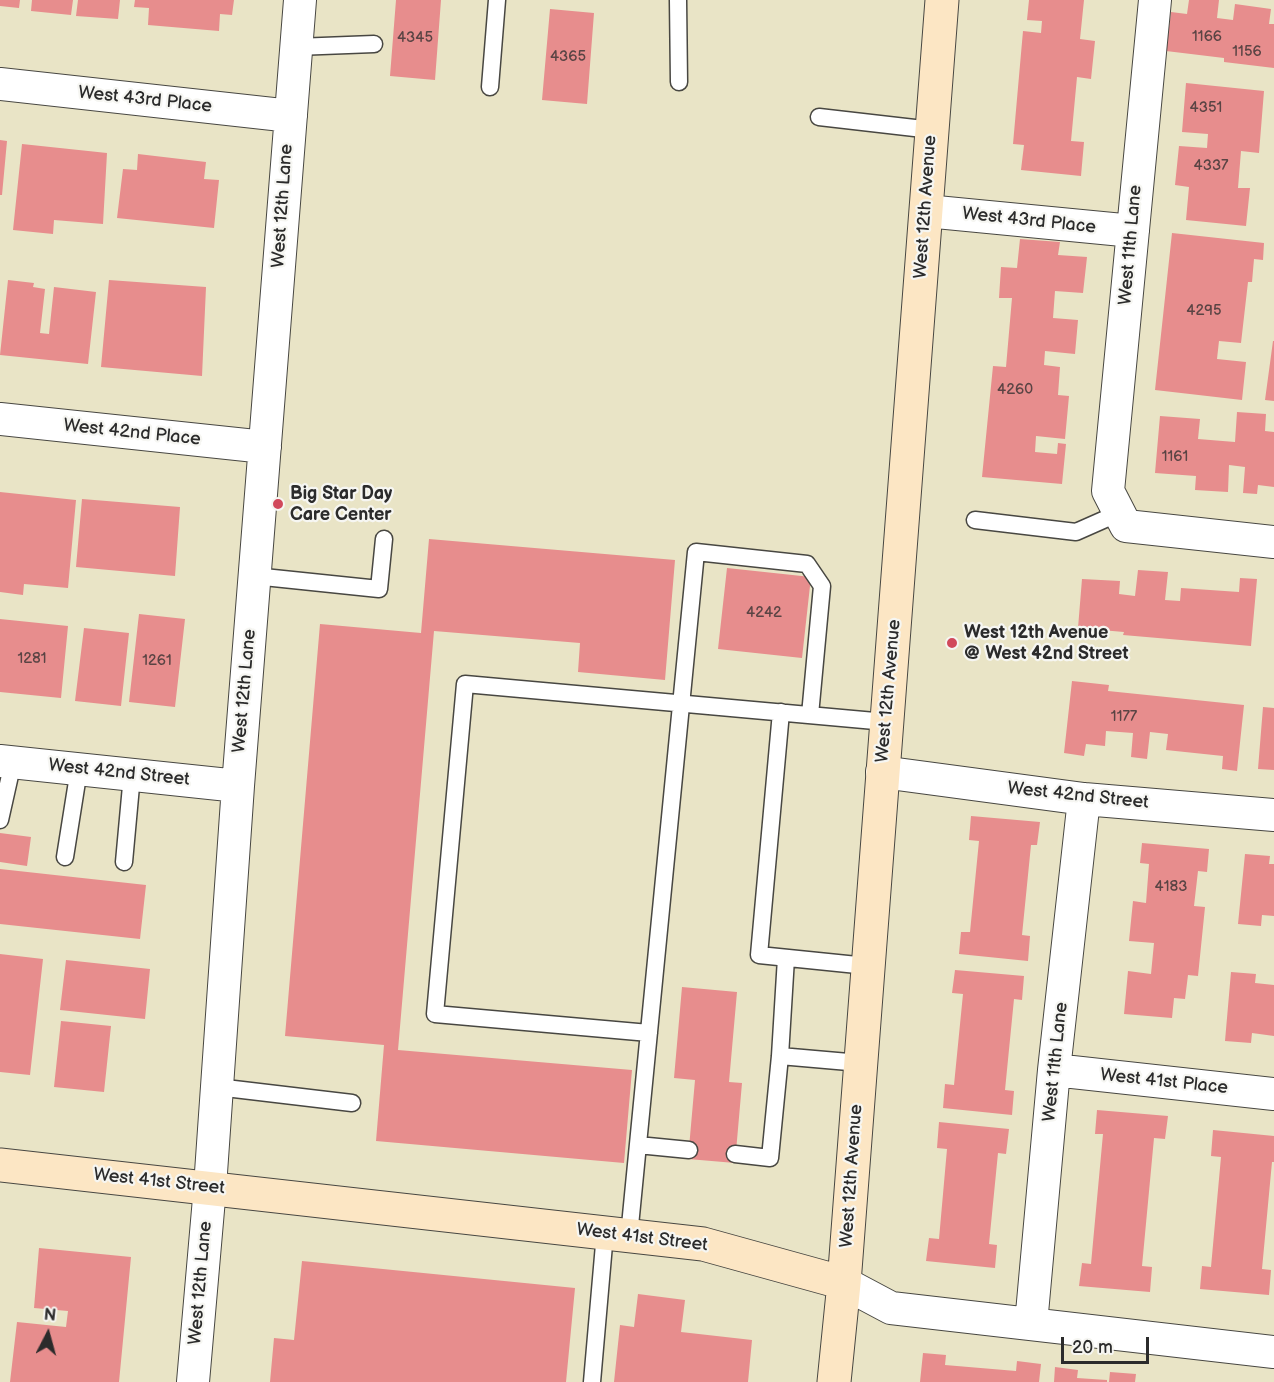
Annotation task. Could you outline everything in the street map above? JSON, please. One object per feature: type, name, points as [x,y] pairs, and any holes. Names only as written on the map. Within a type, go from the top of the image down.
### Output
[{"type":"main road","name":"West 12th Avenue","points":[[834,1382],[844,1283],[942,0]]},
{"type":"main road","name":"West 41st Street","points":[[0,1165],[703,1244],[844,1283]]},
{"type":"street","name":"West 12th Lane","points":[[193,1382],[210,1187],[238,786],[300,0]]},
{"type":"street","name":"West 11th Lane","points":[[1113,502],[1133,231],[1155,0]]},
{"type":"street","name":"West 43rd Place","points":[[0,84],[291,116]]},
{"type":"street","name":"West 43rd Place","points":[[926,211],[1133,231]]},
{"type":"street","name":"West 42nd Place","points":[[0,419],[265,447]]},
{"type":"street","points":[[1113,502],[1126,526],[1274,542]]},
{"type":"street","name":"West 42nd Street","points":[[6,761],[238,786]]},
{"type":"street","name":"West 42nd Street","points":[[882,772],[1084,799],[1274,815]]},
{"type":"street","name":"West 11th Lane","points":[[1031,1324],[1054,1070],[1084,799]]},
{"type":"street","name":"West 41st Place","points":[[1054,1070],[1274,1094]]},
{"type":"street","name":"West 41st Street","points":[[844,1283],[891,1308],[1274,1352]]},
{"type":"lane","points":[[490,87],[496,0]]},
{"type":"lane","points":[[678,0],[679,82]]},
{"type":"lane","points":[[296,47],[375,44]]},
{"type":"lane","points":[[819,117],[932,130]]},
{"type":"lane","points":[[975,520],[1076,532],[1113,502]]},
{"type":"lane","points":[[254,576],[379,589],[384,539]]},
{"type":"lane","points":[[592,1382],[617,1234],[638,1145],[696,552],[807,564],[822,586],[810,715]]},
{"type":"lane","points":[[649,1033],[435,1014],[465,684],[886,722]]},
{"type":"lane","points":[[782,712],[759,955],[867,966]]},
{"type":"lane","points":[[0,820],[6,761]]},
{"type":"lane","points":[[65,856],[78,769]]},
{"type":"lane","points":[[124,862],[132,775]]},
{"type":"lane","points":[[735,1155],[770,1158],[780,1056],[786,958]]},
{"type":"lane","points":[[780,1056],[860,1063]]},
{"type":"lane","points":[[217,1087],[352,1103]]},
{"type":"lane","points":[[638,1145],[689,1150]]},
{"type":"building","points":[[0,0],[20,0],[19,8],[0,6]]},
{"type":"building","points":[[32,0],[73,0],[71,15],[31,11]]},
{"type":"building","points":[[78,0],[120,0],[118,19],[76,16]]},
{"type":"building","points":[[135,0],[234,0],[232,15],[220,14],[219,31],[148,25],[149,8],[134,7]]},
{"type":"building","points":[[396,0],[441,0],[435,80],[390,76]]},
{"type":"building","points":[[1029,0],[1084,0],[1080,39],[1095,41],[1091,79],[1077,77],[1071,141],[1084,142],[1081,176],[1021,170],[1024,145],[1013,144],[1023,31],[1041,33],[1042,21],[1027,20]]},
{"type":"building","points":[[1189,0],[1219,0],[1217,18],[1233,20],[1235,4],[1271,9],[1269,24],[1274,24],[1274,68],[1224,62],[1224,58],[1166,51],[1171,12],[1187,14]]},
{"type":"building","points":[[550,9],[594,13],[587,104],[542,100]]},
{"type":"building","points":[[1186,83],[1264,91],[1259,153],[1241,151],[1238,188],[1250,188],[1246,226],[1186,220],[1189,187],[1175,185],[1179,146],[1207,148],[1208,134],[1182,132]]},
{"type":"building","points":[[0,140],[7,141],[2,195],[0,195]]},
{"type":"building","points":[[22,144],[107,153],[103,224],[54,220],[53,234],[13,230]]},
{"type":"building","points":[[138,154],[206,162],[204,179],[219,180],[214,228],[117,218],[123,169],[137,170]]},
{"type":"building","points":[[1172,233],[1264,243],[1263,260],[1254,259],[1252,282],[1248,282],[1241,343],[1219,341],[1217,359],[1246,362],[1242,400],[1155,390]]},
{"type":"building","points":[[1020,239],[1060,242],[1058,255],[1087,257],[1083,293],[1055,291],[1053,318],[1078,320],[1075,354],[1045,351],[1044,365],[1060,367],[1058,395],[1069,396],[1065,439],[1036,436],[1035,452],[1057,454],[1058,443],[1066,444],[1062,484],[982,477],[993,366],[1006,367],[1012,298],[999,298],[1001,267],[1017,268]]},
{"type":"building","points":[[8,280],[34,283],[33,287],[45,289],[40,333],[49,334],[54,287],[96,292],[88,364],[0,355]]},
{"type":"building","points":[[109,280],[206,287],[202,376],[101,367]]},
{"type":"building","points":[[1274,341],[1274,401],[1265,400]]},
{"type":"building","points":[[1237,412],[1266,414],[1265,431],[1274,432],[1274,487],[1258,485],[1257,494],[1243,493],[1245,467],[1229,465],[1228,492],[1195,490],[1196,476],[1155,473],[1160,416],[1200,419],[1198,439],[1235,442]]},
{"type":"building","points":[[0,492],[76,500],[68,588],[24,584],[23,595],[0,592]]},
{"type":"building","points":[[82,499],[180,507],[175,576],[76,567]]},
{"type":"building","points":[[429,539],[675,560],[665,680],[578,672],[580,643],[434,631],[398,1050],[632,1070],[624,1163],[376,1141],[384,1045],[285,1036],[320,624],[421,633]]},
{"type":"building","points":[[727,568],[811,577],[802,658],[718,649]]},
{"type":"building","points":[[1138,570],[1168,572],[1165,600],[1180,601],[1181,588],[1239,592],[1240,578],[1257,579],[1251,646],[1123,635],[1124,632],[1078,628],[1082,579],[1120,581],[1119,594],[1135,596]]},
{"type":"building","points":[[139,614],[185,619],[175,707],[129,702]]},
{"type":"building","points":[[0,619],[68,626],[61,698],[0,692]]},
{"type":"building","points":[[84,628],[129,633],[121,706],[75,701]]},
{"type":"building","points":[[1072,681],[1109,685],[1108,691],[1244,705],[1237,771],[1222,769],[1223,756],[1166,750],[1168,734],[1150,732],[1147,759],[1131,757],[1133,733],[1106,731],[1105,746],[1086,744],[1084,756],[1064,753]]},
{"type":"building","points":[[1263,707],[1274,708],[1274,770],[1258,769]]},
{"type":"building","points":[[971,816],[1040,822],[1037,845],[1031,845],[1022,935],[1030,936],[1028,961],[959,954],[961,932],[970,932],[979,841],[969,840]]},
{"type":"building","points":[[0,833],[31,837],[27,866],[0,862]]},
{"type":"building","points":[[1142,843],[1209,849],[1207,872],[1198,871],[1194,906],[1205,907],[1198,976],[1188,975],[1185,999],[1174,998],[1172,1018],[1124,1014],[1128,971],[1151,974],[1154,943],[1129,941],[1133,901],[1146,903],[1149,864],[1140,863]]},
{"type":"building","points":[[1245,854],[1270,856],[1269,864],[1274,864],[1274,916],[1262,915],[1261,926],[1238,924]]},
{"type":"building","points":[[0,869],[146,885],[140,939],[0,924]]},
{"type":"building","points":[[0,954],[43,959],[30,1075],[0,1072]]},
{"type":"building","points":[[66,960],[150,969],[145,1019],[60,1010]]},
{"type":"building","points":[[955,970],[1024,976],[1022,1000],[1014,999],[1005,1090],[1014,1091],[1012,1115],[943,1108],[945,1084],[954,1085],[963,994],[952,993]]},
{"type":"building","points":[[1231,972],[1256,974],[1255,983],[1274,985],[1274,1036],[1252,1033],[1251,1043],[1225,1041]]},
{"type":"building","points":[[682,987],[737,992],[729,1082],[742,1083],[735,1163],[688,1159],[695,1080],[674,1078]]},
{"type":"building","points":[[61,1021],[111,1026],[104,1092],[54,1087]]},
{"type":"building","points":[[1097,1110],[1168,1116],[1165,1139],[1154,1138],[1142,1266],[1152,1267],[1150,1292],[1079,1286],[1082,1263],[1091,1264],[1103,1134],[1095,1134]]},
{"type":"building","points":[[939,1122],[1009,1129],[1006,1154],[998,1153],[989,1244],[997,1245],[995,1268],[926,1261],[929,1238],[939,1239],[947,1149],[937,1148]]},
{"type":"building","points":[[1213,1130],[1274,1136],[1274,1162],[1272,1162],[1262,1269],[1271,1270],[1269,1295],[1200,1289],[1202,1266],[1211,1267],[1221,1157],[1211,1156]]},
{"type":"building","points":[[39,1248],[131,1257],[119,1382],[10,1382],[17,1322],[66,1327],[68,1311],[34,1308]]},
{"type":"building","points":[[302,1261],[575,1288],[566,1382],[270,1382],[274,1338],[294,1340]]},
{"type":"building","points":[[638,1294],[685,1300],[681,1332],[752,1340],[748,1382],[614,1382],[620,1325],[634,1327]]},
{"type":"building","points":[[923,1353],[946,1355],[945,1365],[1016,1371],[1017,1361],[1041,1364],[1039,1382],[920,1382]]},
{"type":"building","points":[[1055,1367],[1078,1370],[1077,1378],[1107,1380],[1107,1382],[1054,1382]]},
{"type":"building","points":[[1110,1372],[1136,1374],[1135,1382],[1109,1382]]},
{"type":"place","name":"Big Star Day Care Center","points":[[278,504]]},
{"type":"place","name":"West 12th Avenue @ West 42nd Street","points":[[952,643]]}]
